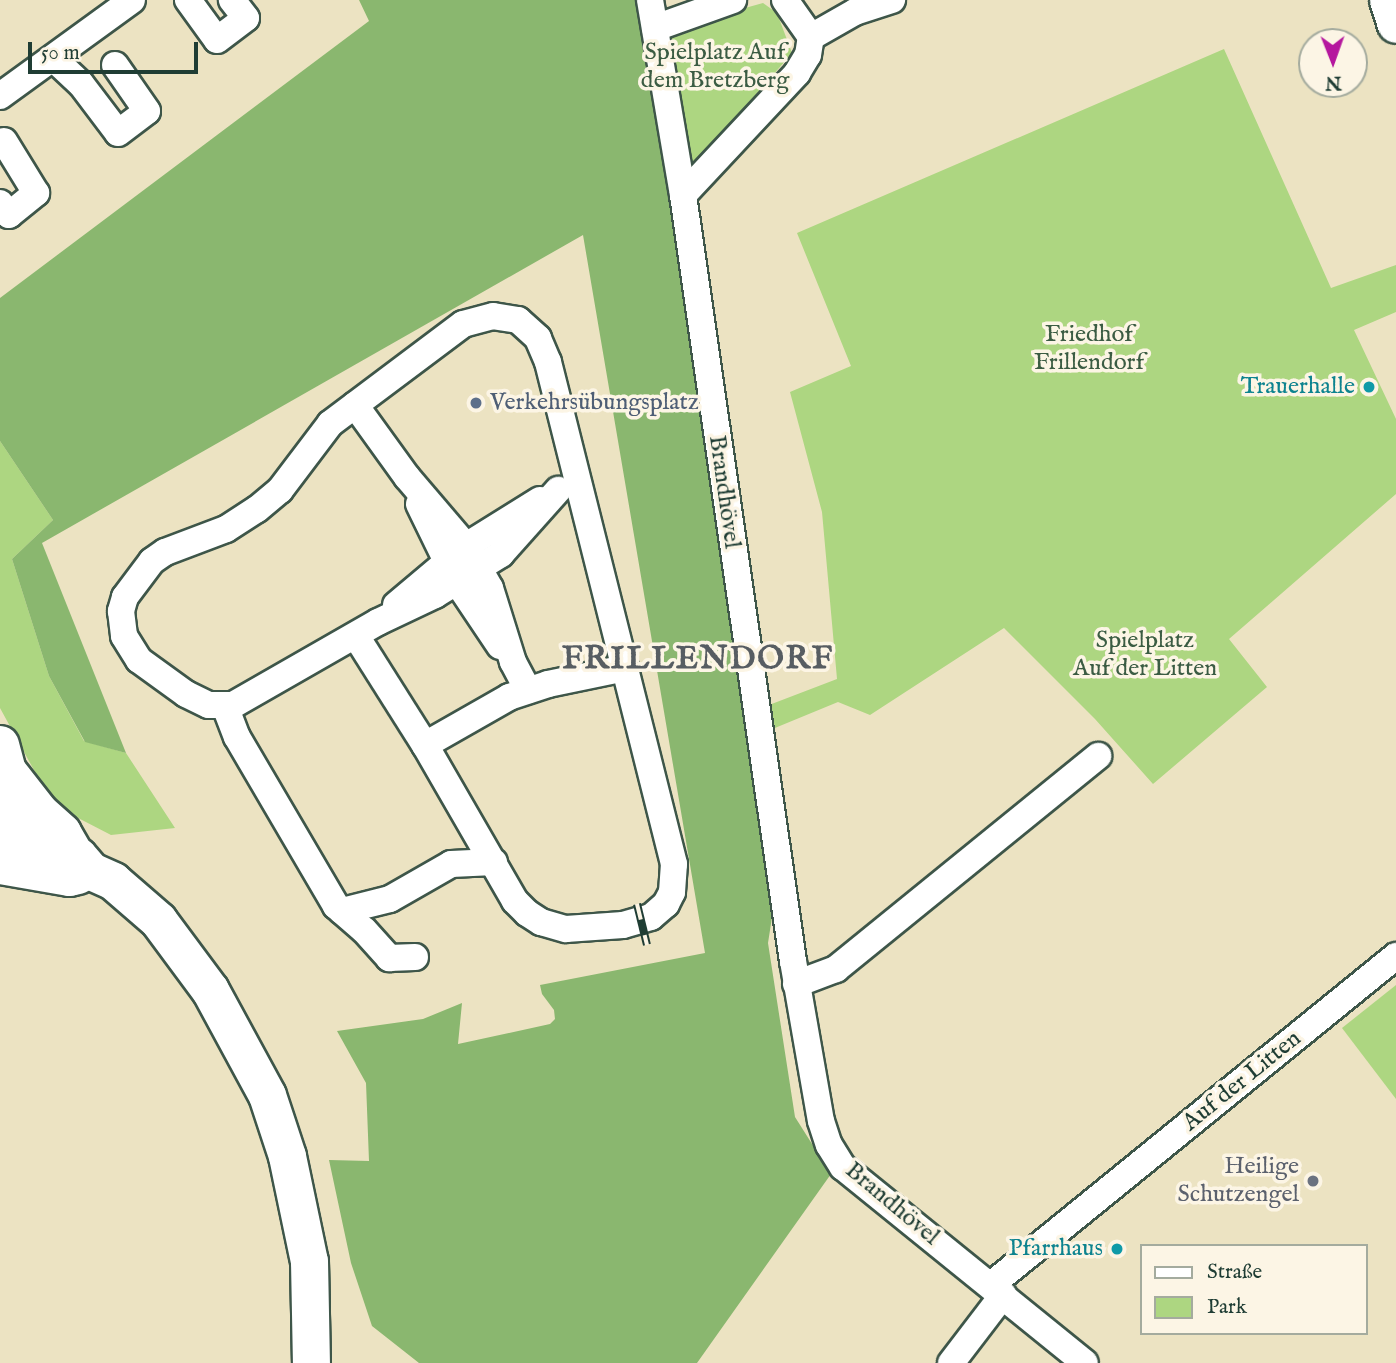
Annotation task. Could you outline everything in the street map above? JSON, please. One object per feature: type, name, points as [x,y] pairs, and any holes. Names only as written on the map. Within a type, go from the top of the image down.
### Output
[{"type":"highway","points":[[1,846],[4,758]]},
{"type":"highway","points":[[4,758],[39,813],[62,833],[82,862]]},
{"type":"street","points":[[0,96],[132,0]]},
{"type":"street","points":[[188,0],[217,40],[246,18],[232,0]]},
{"type":"street","name":"Brandhövel","points":[[650,0],[683,195],[796,984],[821,1121],[829,1145],[844,1167],[1085,1363]]},
{"type":"street","points":[[655,28],[733,0]]},
{"type":"street","points":[[683,195],[797,73],[808,55],[811,37],[785,0]]},
{"type":"street","points":[[811,37],[855,12],[891,0]]},
{"type":"street","points":[[1388,0],[1396,24]]},
{"type":"street","points":[[53,58],[81,85],[118,133],[147,111],[115,65]]},
{"type":"street","points":[[0,203],[9,215],[36,193],[4,141]]},
{"type":"street","points":[[367,629],[463,820],[494,862],[515,901],[534,918],[555,926],[582,929],[623,925],[651,916],[666,904],[675,879],[674,864],[625,668],[567,483],[544,349],[538,338],[518,320],[493,316],[463,324],[355,405],[320,436],[292,475],[269,499],[226,529],[165,552],[152,561],[125,597],[121,611],[124,636],[139,660],[197,700],[225,706],[246,699],[296,674],[462,564],[501,554],[567,483]]},
{"type":"street","points":[[355,405],[407,477],[462,564],[489,588],[513,662],[528,690]]},
{"type":"street","points":[[425,746],[509,697],[528,690],[625,668]]},
{"type":"street","points":[[225,706],[237,737],[327,895],[389,958],[415,957]]},
{"type":"street","points":[[796,984],[836,969],[1098,756]]},
{"type":"street","points":[[1,846],[28,841],[82,862],[132,896],[158,920],[190,959],[240,1042],[267,1095],[288,1156],[301,1212],[311,1288],[311,1363]]},
{"type":"street","points":[[342,911],[390,899],[431,870],[451,864],[494,862]]},
{"type":"street","points":[[378,944],[380,926],[390,899]]},
{"type":"street","name":"Auf der Litten","points":[[951,1363],[997,1290],[1396,956]]},
{"type":"green space","points":[[359,0],[639,0],[652,71],[775,898],[768,943],[795,1117],[831,1174],[697,1363],[419,1363],[372,1326],[351,1263],[329,1160],[369,1161],[366,1083],[337,1031],[423,1019],[462,1003],[458,1044],[550,1024],[555,1019],[554,1010],[542,994],[540,985],[705,953],[583,235],[42,543],[126,753],[85,742],[49,676],[12,559],[53,520],[0,441],[0,298],[369,21]]},
{"type":"green space","name":"Spielplatz Auf dem Bretzberg","points":[[763,3],[777,13],[792,53],[683,179],[659,32]]},
{"type":"green space","name":"Friedhof Frillendorf","points":[[1224,49],[1331,288],[1396,265],[1396,312],[1354,330],[1396,419],[1396,494],[1229,639],[1267,687],[1153,784],[1095,719],[1004,628],[870,715],[838,702],[770,730],[769,705],[837,679],[822,512],[790,392],[851,366],[797,233]]},
{"type":"green space","points":[[0,441],[53,520],[12,559],[49,676],[84,741],[126,753],[175,828],[111,835],[53,805],[0,708]]},
{"type":"green space","points":[[1396,985],[1396,1099],[1342,1028]]},
{"type":"railway","points":[[637,904],[647,945]]},
{"type":"place","name":"Trauerhalle","points":[[1369,387]]},
{"type":"place","name":"Verkehrsübungsplatz","points":[[476,403]]},
{"type":"place","name":"Heilige Schutzengel","points":[[1313,1181]]},
{"type":"place","name":"Pfarrhaus","points":[[1117,1249]]},
{"type":"district","name":"FRILLENDORF","points":[[698,660]]},
{"type":"park label","name":"Spielplatz Auf der Litten","points":[[1145,655]]}]
